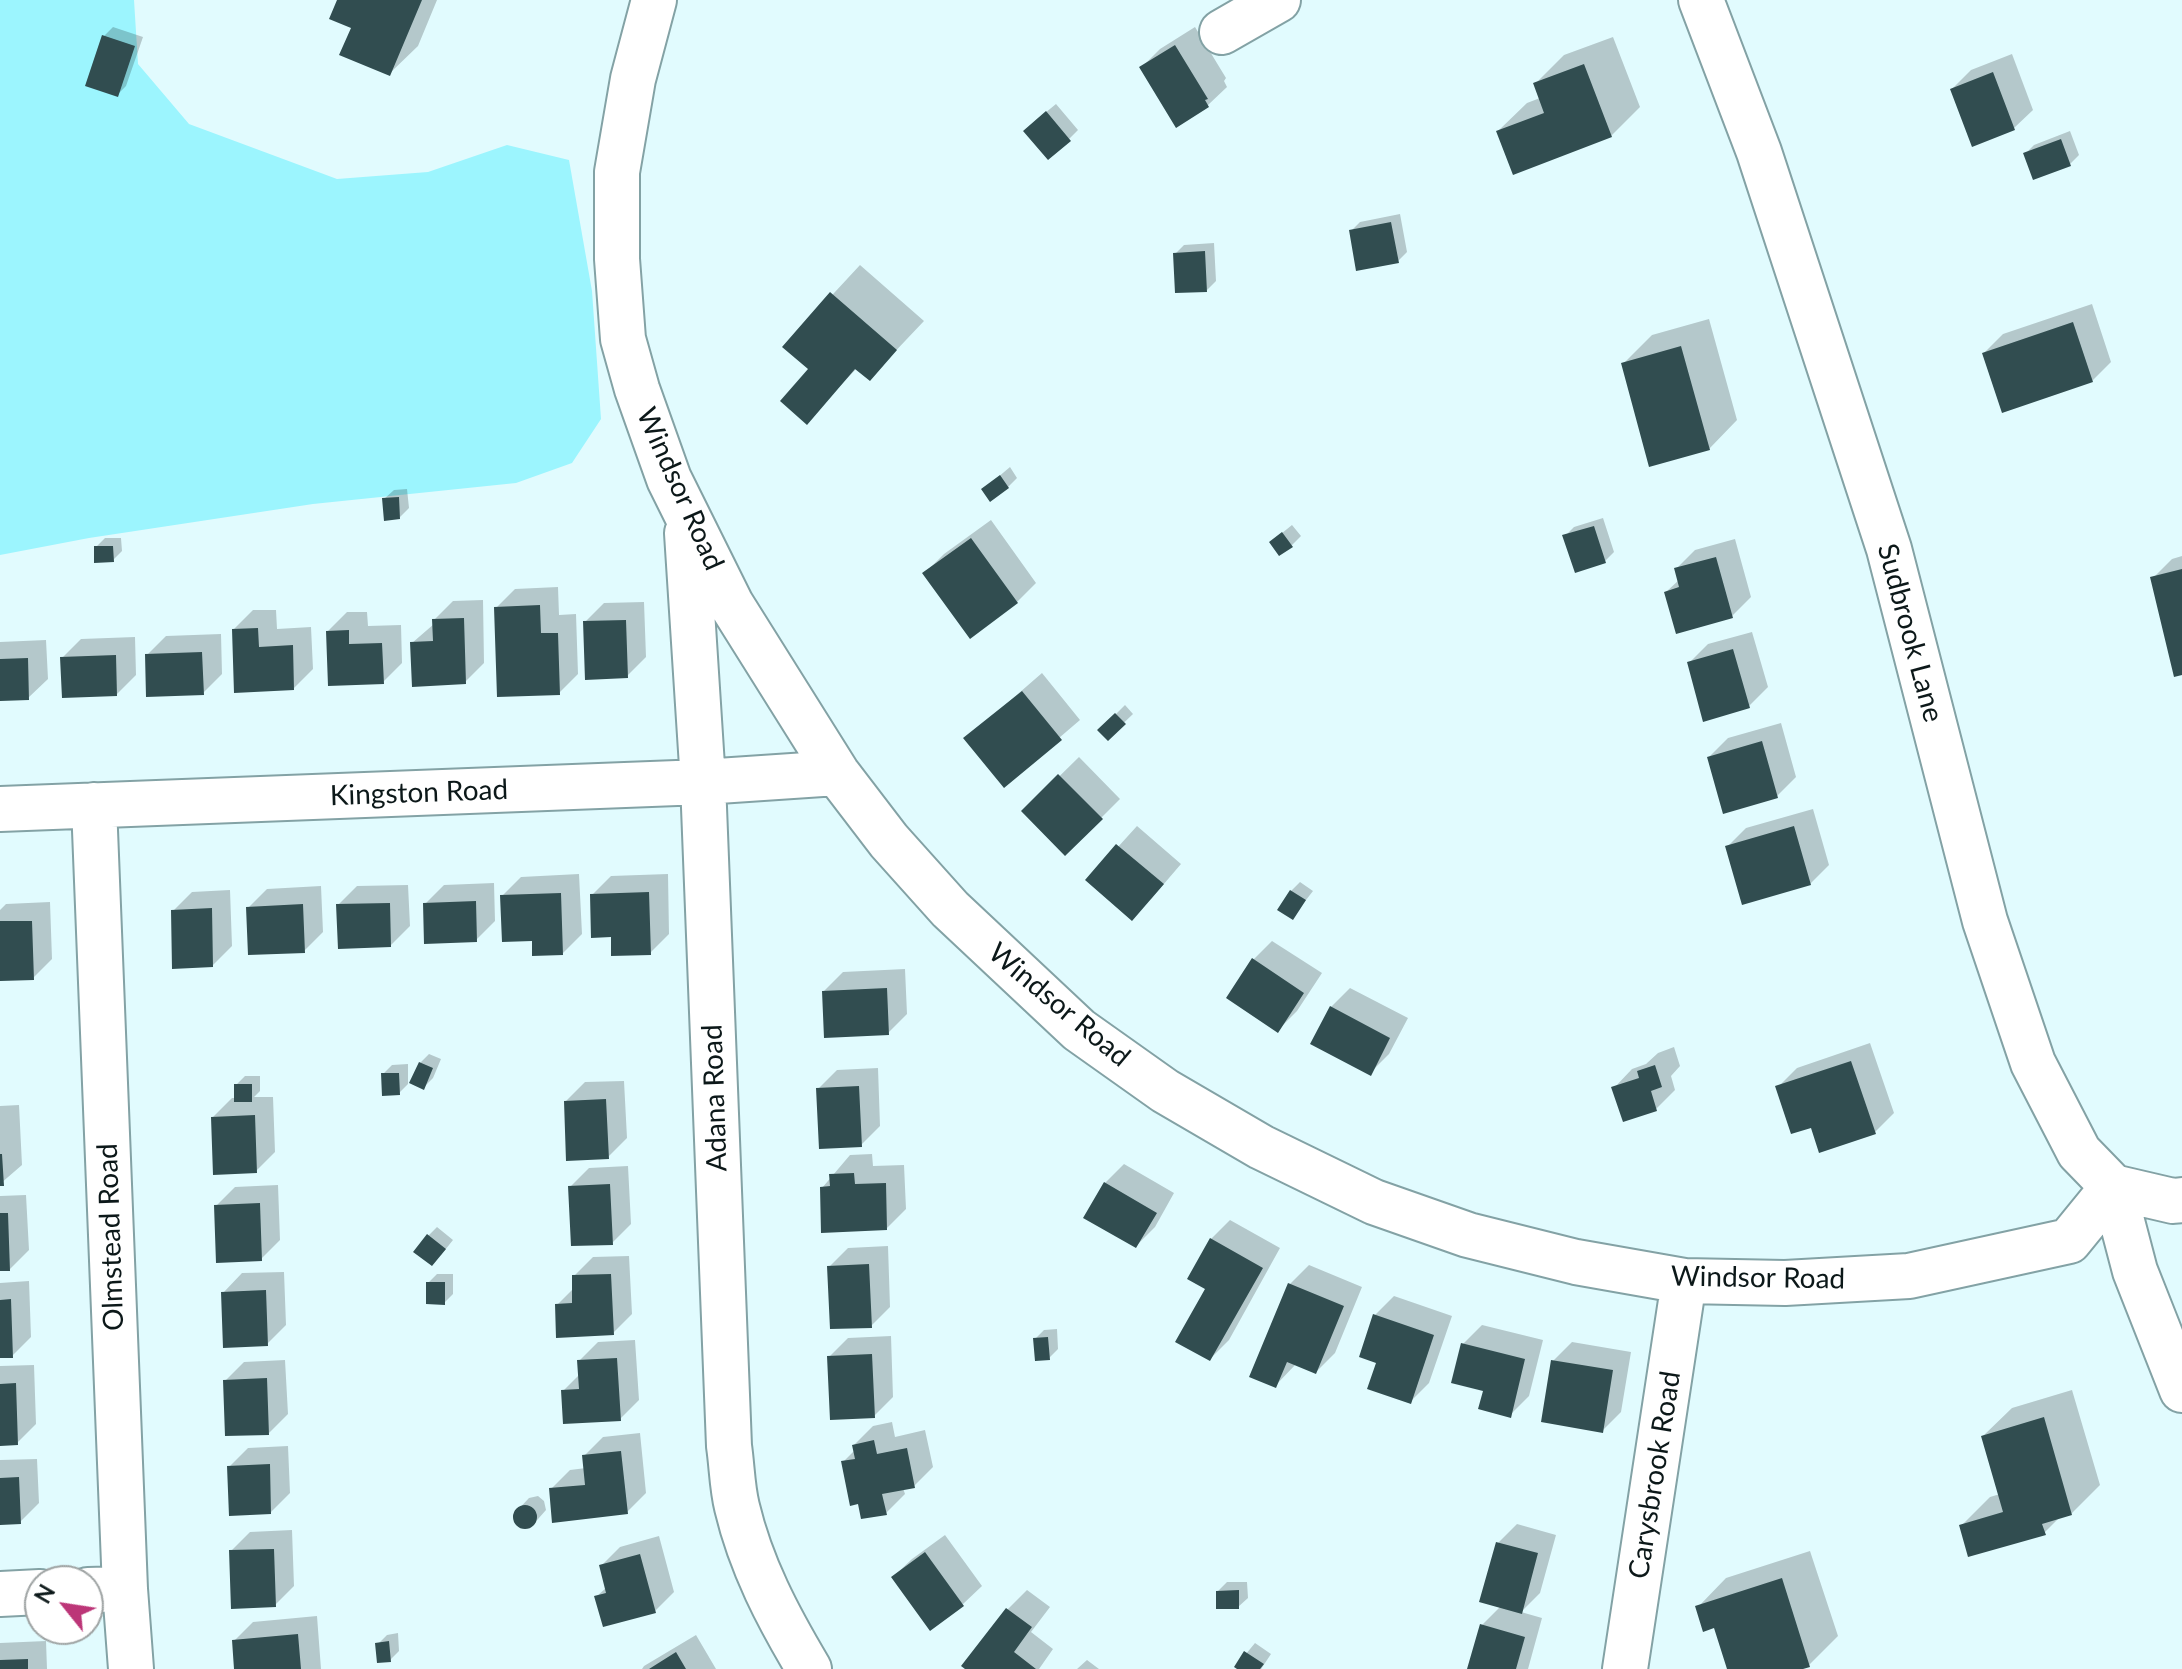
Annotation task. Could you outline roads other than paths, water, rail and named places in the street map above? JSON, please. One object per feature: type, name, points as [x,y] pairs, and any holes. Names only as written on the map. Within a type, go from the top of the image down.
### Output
[{"type":"street","name":"Windsor Road","points":[[654,0],[633,79],[617,172],[617,259],[623,339],[669,479],[731,604],[837,773],[889,841],[930,886],[1011,969],[1079,1030],[1165,1091],[1261,1147],[1374,1202],[1468,1235],[1576,1262],[1684,1281],[1785,1283],[1909,1276],[1938,1270],[2069,1241],[2113,1187]]},
{"type":"street","points":[[1222,32],[1278,0]]},
{"type":"street","name":"Sudbrook Lane","points":[[1701,0],[1759,152],[1889,549],[1985,921],[2033,1063],[2079,1152],[2113,1187]]},
{"type":"street","name":"Adana Road","points":[[685,511],[703,782],[729,1446],[736,1505],[755,1566],[777,1616],[809,1669]]},
{"type":"street","name":"Kingston Road","points":[[0,809],[703,782],[837,773]]},
{"type":"street","name":"Olmstead Road","points":[[94,805],[106,1589],[131,1669]]},
{"type":"street","points":[[2182,1200],[2173,1201],[2113,1187],[2135,1271],[2182,1390]]},
{"type":"street","name":"Carysbrook Road","points":[[1625,1669],[1684,1281]]},
{"type":"street","points":[[0,1594],[24,1593]]}]
